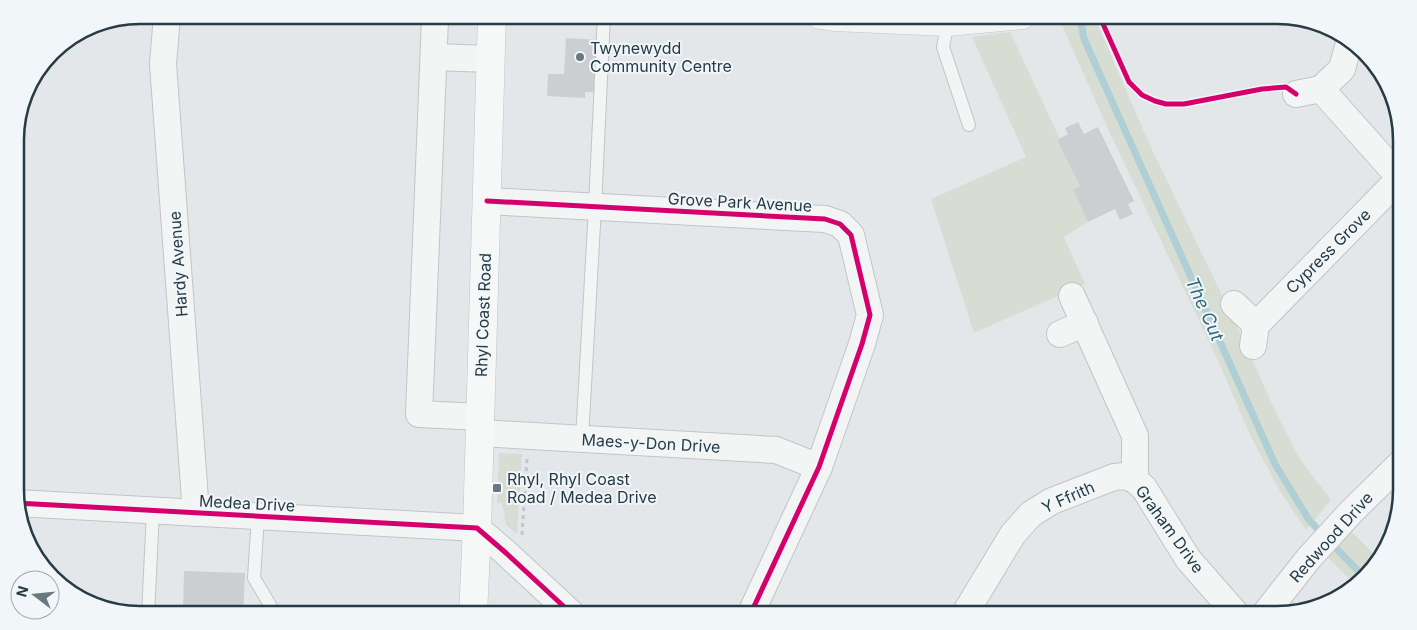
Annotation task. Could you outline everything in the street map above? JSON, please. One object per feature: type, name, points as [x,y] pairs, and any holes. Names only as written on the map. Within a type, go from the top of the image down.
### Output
[{"type":"main road","name":"Rhyl Coast Road","points":[[473,606],[492,24]]},
{"type":"street","name":"Hardy Avenue","points":[[166,24],[163,64],[196,513]]},
{"type":"street","points":[[435,24],[434,57],[490,59]]},
{"type":"street","points":[[1296,94],[1321,89],[1342,69],[1348,48]]},
{"type":"street","name":"Maes-y-Don Drive","points":[[434,57],[419,414],[528,436],[776,450],[819,467]]},
{"type":"street","points":[[1321,89],[1393,170]]},
{"type":"street","name":"Cypress Grove","points":[[1234,304],[1255,335],[1393,188]]},
{"type":"street","name":"Grove Park Avenue","points":[[486,201],[825,219],[840,224],[851,235],[870,315],[862,344],[819,467],[754,606]]},
{"type":"street","name":"Graham Drive","points":[[1072,296],[1135,436],[1135,480],[1144,488],[1188,559],[1229,606]]},
{"type":"street","points":[[1060,334],[1084,323]]},
{"type":"street","name":"Redwood Drive","points":[[1271,606],[1309,558],[1351,512],[1393,471]]},
{"type":"street","name":"Y Ffrith","points":[[969,606],[1013,534],[1031,514],[1052,501],[1114,477],[1126,476],[1135,480]]},
{"type":"street","name":"Medea Drive","points":[[25,504],[477,528]]},
{"type":"street","points":[[477,528],[563,606]]},
{"type":"lane","points":[[582,439],[604,24]]},
{"type":"lane","points":[[947,24],[943,47],[969,125]]},
{"type":"lane","points":[[148,606],[153,511]]},
{"type":"lane","points":[[258,516],[254,578],[271,606]]},
{"type":"path","points":[[520,565],[528,436]]},
{"type":"shaded area","points":[[1097,24],[1149,143],[1279,419],[1300,459],[1331,500],[1306,530],[1280,491],[1251,437],[1220,365],[1107,127],[1062,25]]},
{"type":"shaded area","points":[[1010,32],[1060,139],[1057,140],[1080,186],[1073,190],[1088,222],[1064,237],[1085,284],[974,333],[931,199],[1026,157],[972,37]]},
{"type":"shaded area","points":[[499,453],[522,454],[517,534],[506,525],[501,503],[497,503]]},
{"type":"shaded area","points":[[1350,530],[1374,554],[1351,580],[1327,557]]},
{"type":"building","name":"Twynewydd Community Centre","points":[[566,38],[597,40],[594,92],[585,92],[585,98],[547,96],[548,74],[564,74]]},
{"type":"building","points":[[1078,122],[1084,134],[1098,127],[1134,201],[1128,204],[1133,214],[1120,220],[1115,209],[1088,222],[1073,190],[1080,186],[1057,140],[1068,134],[1065,128]]},
{"type":"building","points":[[184,571],[245,573],[243,606],[183,606]]},
{"type":"waterway","name":"The Cut","points":[[1081,24],[1084,39],[1275,464],[1309,520],[1359,572]]},
{"type":"cycle path","points":[[1103,24],[1129,82],[1142,95],[1155,101],[1166,104],[1184,104],[1262,89],[1286,87],[1296,94]]},
{"type":"cycle path","points":[[487,201],[825,219],[840,224],[851,235],[870,315],[862,344],[819,467],[754,606]]},
{"type":"cycle path","points":[[25,503],[477,528],[563,606]]},
{"type":"place","name":"Twynewydd Community Centre","points":[[580,57]]},
{"type":"place","name":"Rhyl, Rhyl Coast Road / Medea Drive","points":[[497,488]]}]
